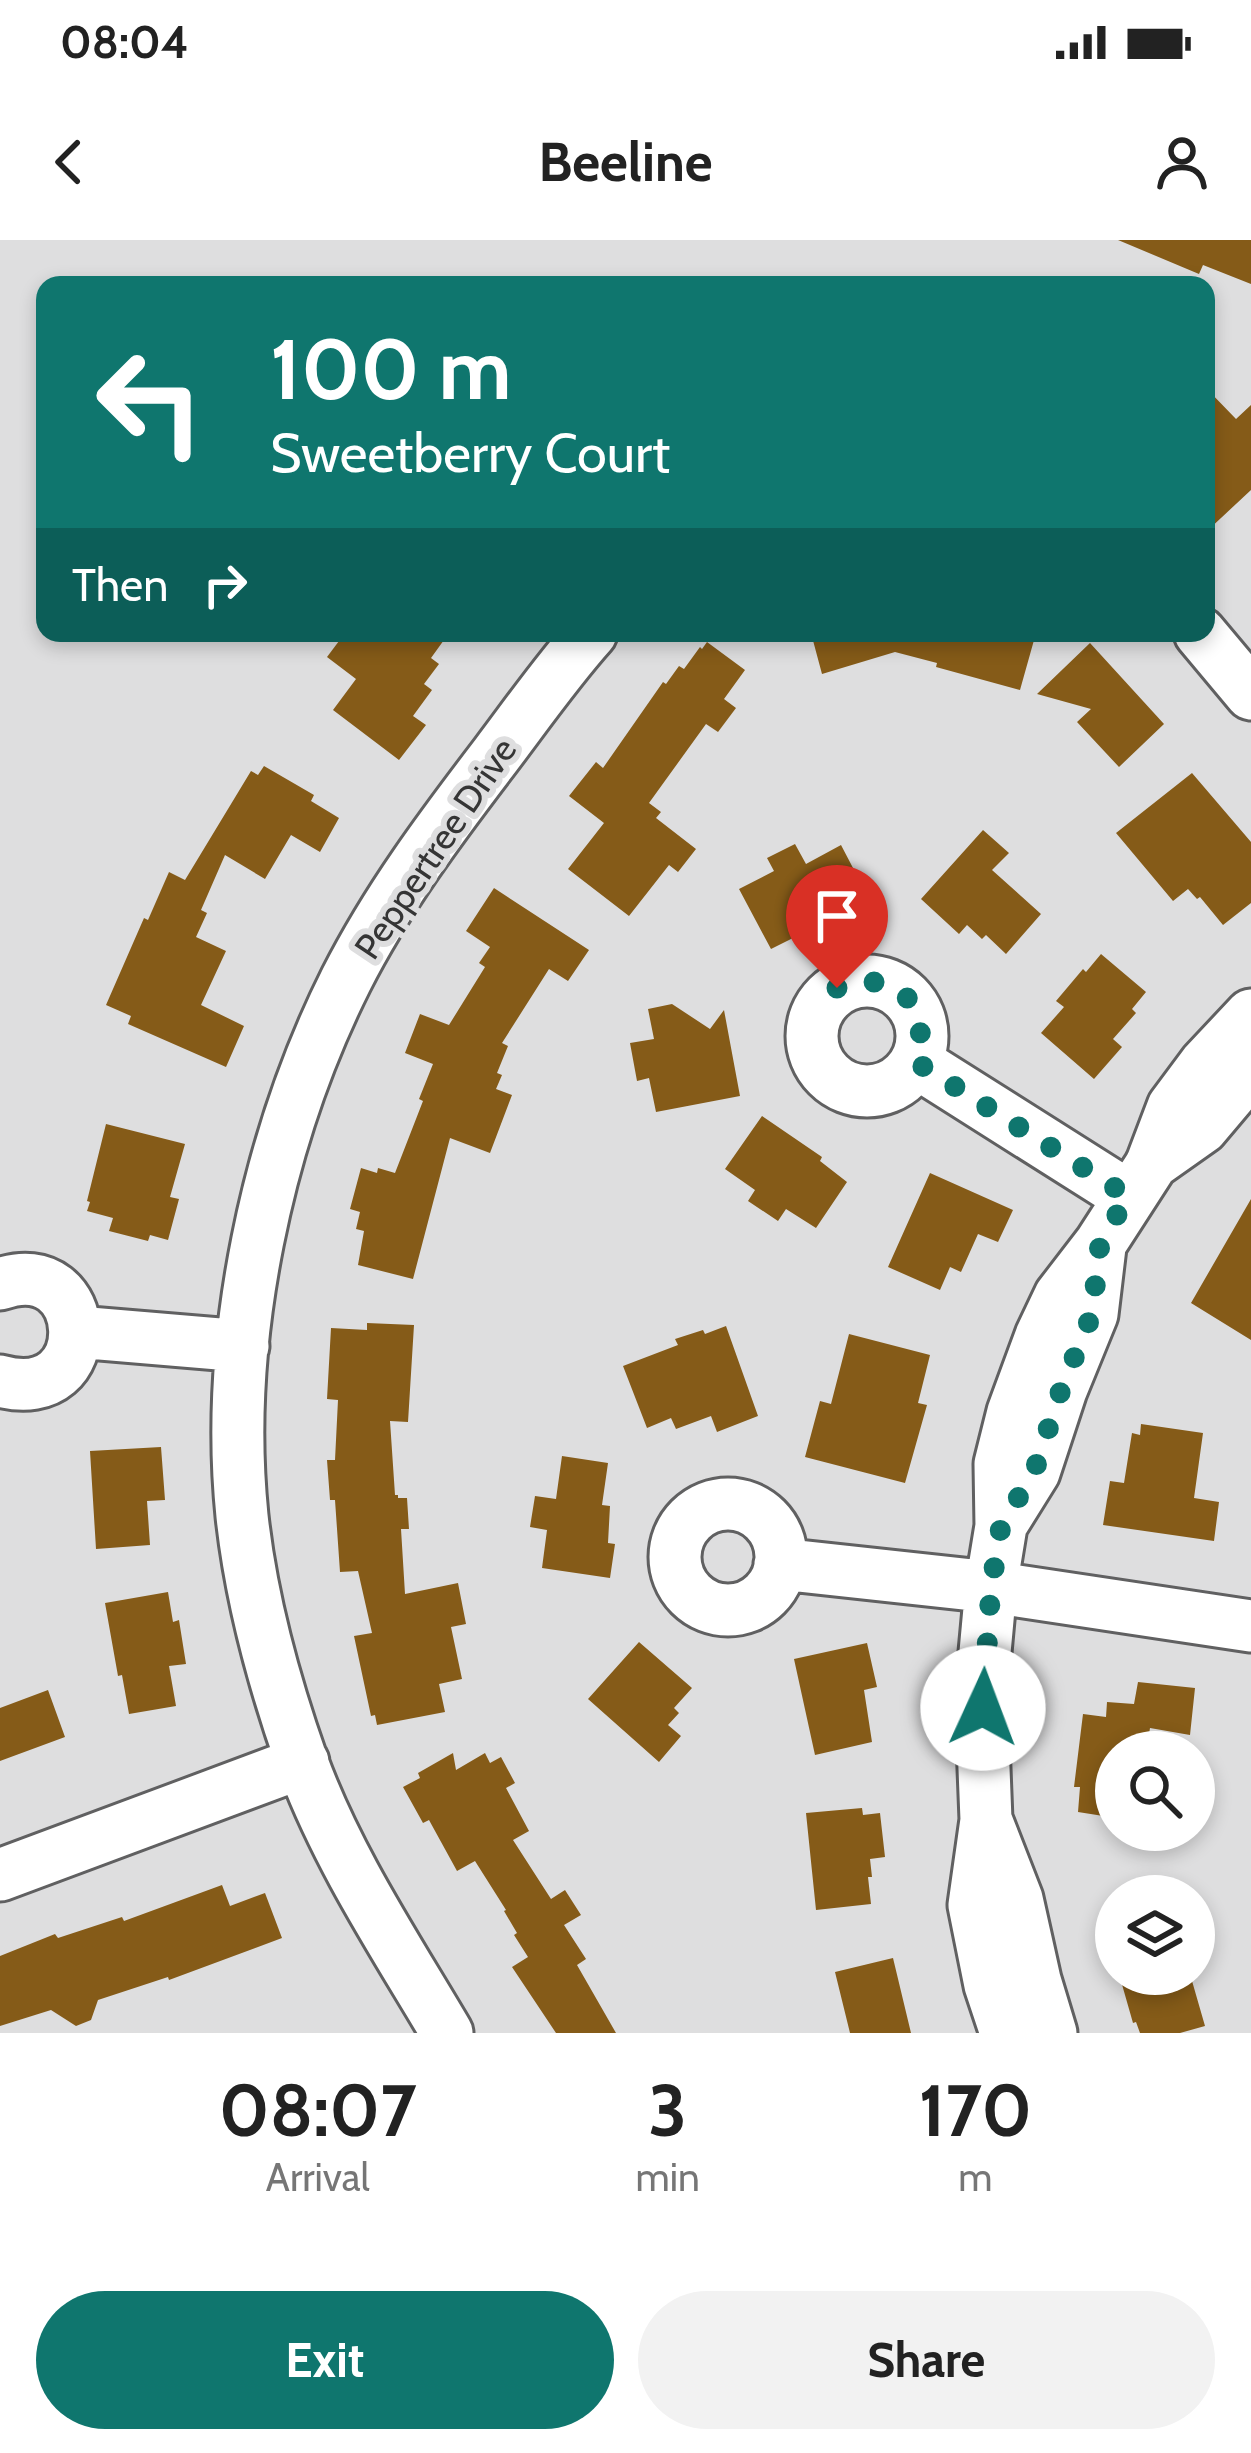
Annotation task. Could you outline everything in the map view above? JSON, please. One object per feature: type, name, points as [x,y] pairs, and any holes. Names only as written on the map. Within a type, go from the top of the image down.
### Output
[{"type":"street","name":"Peppertree Drive","points":[[447,2033],[321,1810],[261,1621],[242,1516],[238,1432],[243,1346],[279,1154],[310,1061],[345,981],[432,839],[584,642]]},
{"type":"street","points":[[1208,642],[1251,694]]},
{"type":"street","points":[[1006,2033],[990,1985],[974,1905],[986,1820],[983,1673],[1001,1526],[1034,1472],[1092,1314],[1100,1244],[1139,1180],[1173,1107],[1251,1015]]},
{"type":"street","points":[[916,1062],[1139,1180]]},
{"type":"street","points":[[1139,1180],[1202,1128],[1251,1070]]},
{"type":"street","points":[[0,1284],[37,1280],[53,1288],[66,1300],[77,1332],[74,1350],[51,1378],[34,1384],[0,1381]]},
{"type":"street","points":[[77,1332],[243,1346]]},
{"type":"street","points":[[780,1564],[991,1587],[1251,1626]]},
{"type":"street","points":[[0,1875],[303,1762]]},
{"type":"street","points":[[986,1820],[1017,1899],[1052,2033]]},
{"type":"building","points":[[1118,240],[1251,240],[1251,284],[1203,265],[1199,274]]},
{"type":"building","points":[[1215,397],[1236,419],[1251,405],[1251,490],[1215,524]]},
{"type":"building","points":[[338,642],[443,642],[431,658],[439,664],[424,684],[432,690],[413,716],[426,725],[399,760],[333,710],[356,679],[327,657]]},
{"type":"building","points":[[707,642],[745,670],[724,699],[736,708],[718,732],[706,724],[649,803],[661,812],[656,818],[696,849],[678,872],[669,865],[629,916],[568,869],[604,823],[569,796],[596,762],[603,768],[663,682],[679,666],[684,669]]},
{"type":"building","points":[[813,642],[1033,642],[1020,690],[895,652],[822,674]]},
{"type":"building","points":[[1090,643],[1164,724],[1119,767],[1077,722],[1091,709],[1037,694]]},
{"type":"building","points":[[264,766],[314,795],[311,801],[339,818],[320,852],[291,835],[265,879],[225,855],[201,910],[207,913],[196,937],[226,951],[201,1005],[244,1026],[226,1067],[128,1024],[131,1016],[106,1005],[169,872],[185,880],[251,771],[258,775]]},
{"type":"building","points":[[1192,773],[1251,842],[1251,903],[1223,925],[1188,889],[1173,901],[1116,833]]},
{"type":"building","points":[[983,830],[1009,853],[992,870],[1041,914],[1006,954],[967,925],[959,934],[921,899]]},
{"type":"building","points":[[795,844],[806,864],[841,845],[864,889],[827,908],[807,921],[809,925],[799,935],[771,949],[739,889],[774,871],[767,858]]},
{"type":"building","points":[[494,888],[589,950],[568,981],[549,969],[502,1043],[508,1046],[496,1089],[512,1095],[490,1153],[450,1138],[413,1279],[358,1265],[364,1231],[356,1229],[360,1212],[350,1209],[361,1168],[395,1173],[433,1064],[405,1053],[420,1014],[449,1025],[485,967],[479,963],[490,947],[466,931]]},
{"type":"building","points":[[1101,954],[1146,992],[1132,1009],[1136,1013],[1113,1039],[1122,1047],[1094,1079],[1041,1033],[1064,1007],[1056,1001]]},
{"type":"building","points":[[672,1004],[710,1029],[724,1010],[740,1096],[656,1112],[649,1078],[637,1081],[630,1043],[654,1039],[648,1009]]},
{"type":"building","points":[[762,1116],[822,1157],[820,1161],[847,1182],[816,1228],[786,1209],[778,1221],[748,1201],[755,1190],[725,1169]]},
{"type":"building","points":[[106,1124],[185,1144],[170,1197],[179,1199],[168,1240],[150,1235],[148,1241],[109,1231],[113,1218],[87,1211]]},
{"type":"building","points":[[930,1173],[1013,1210],[998,1242],[978,1234],[961,1272],[950,1267],[940,1290],[888,1267]]},
{"type":"building","points":[[1251,1199],[1251,1340],[1191,1303]]},
{"type":"building","points":[[367,1323],[414,1325],[408,1422],[390,1421],[395,1495],[407,1498],[409,1529],[401,1529],[405,1594],[458,1583],[466,1624],[451,1627],[462,1679],[439,1684],[445,1712],[377,1725],[354,1636],[372,1633],[358,1571],[340,1572],[327,1460],[335,1460],[338,1400],[327,1399],[331,1328],[367,1330]]},
{"type":"building","points":[[726,1326],[758,1416],[717,1432],[711,1416],[676,1429],[671,1418],[647,1428],[623,1366],[678,1345],[675,1339]]},
{"type":"building","points":[[849,1334],[930,1355],[918,1403],[927,1405],[905,1483],[805,1457],[820,1401],[831,1404]]},
{"type":"building","points":[[1141,1424],[1203,1433],[1194,1498],[1219,1502],[1214,1541],[1103,1525],[1110,1481],[1124,1483],[1132,1433],[1140,1435]]},
{"type":"building","points":[[161,1447],[165,1500],[147,1501],[150,1545],[96,1549],[90,1451]]},
{"type":"building","points":[[562,1456],[608,1463],[602,1505],[610,1506],[608,1543],[615,1544],[610,1578],[542,1568],[547,1530],[530,1527],[535,1496],[556,1499]]},
{"type":"building","points":[[168,1592],[173,1622],[179,1620],[186,1664],[169,1666],[176,1706],[129,1714],[105,1603]]},
{"type":"building","points":[[639,1642],[692,1688],[674,1708],[679,1713],[668,1725],[681,1736],[659,1762],[588,1699]]},
{"type":"building","points":[[867,1643],[877,1687],[864,1690],[872,1742],[815,1755],[794,1659]]},
{"type":"building","points":[[1138,1682],[1195,1688],[1190,1731],[1095,1731],[1095,1815],[1078,1812],[1080,1787],[1074,1787],[1083,1714],[1106,1717],[1107,1702],[1134,1704]]},
{"type":"building","points":[[48,1690],[65,1737],[0,1761],[0,1708]]},
{"type":"building","points":[[453,1753],[456,1770],[485,1753],[490,1763],[501,1757],[515,1783],[506,1788],[529,1831],[513,1840],[551,1899],[565,1890],[581,1915],[564,1925],[586,1959],[577,1965],[616,2033],[556,2033],[512,1967],[528,1957],[475,1861],[457,1871],[429,1820],[423,1823],[403,1787]]},
{"type":"building","points":[[862,1808],[863,1815],[880,1813],[885,1857],[870,1859],[871,1904],[816,1910],[806,1813]]},
{"type":"building","points":[[222,1885],[230,1906],[265,1893],[282,1938],[169,1980],[98,2000],[91,2020],[76,2026],[51,2010],[0,2026],[0,1956],[55,1934],[58,1938],[122,1917],[124,1921]]},
{"type":"building","points":[[893,1958],[911,2033],[850,2033],[835,1972]]},
{"type":"building","points":[[1125,1995],[1196,1995],[1205,2026],[1180,2033],[1140,2033]]},
{"type":"route","points":[[837,988],[872,980],[904,994],[922,1026],[916,1062],[1128,1196],[1100,1244],[1092,1314],[1034,1472],[1001,1526],[991,1587],[983,1708]]}]
